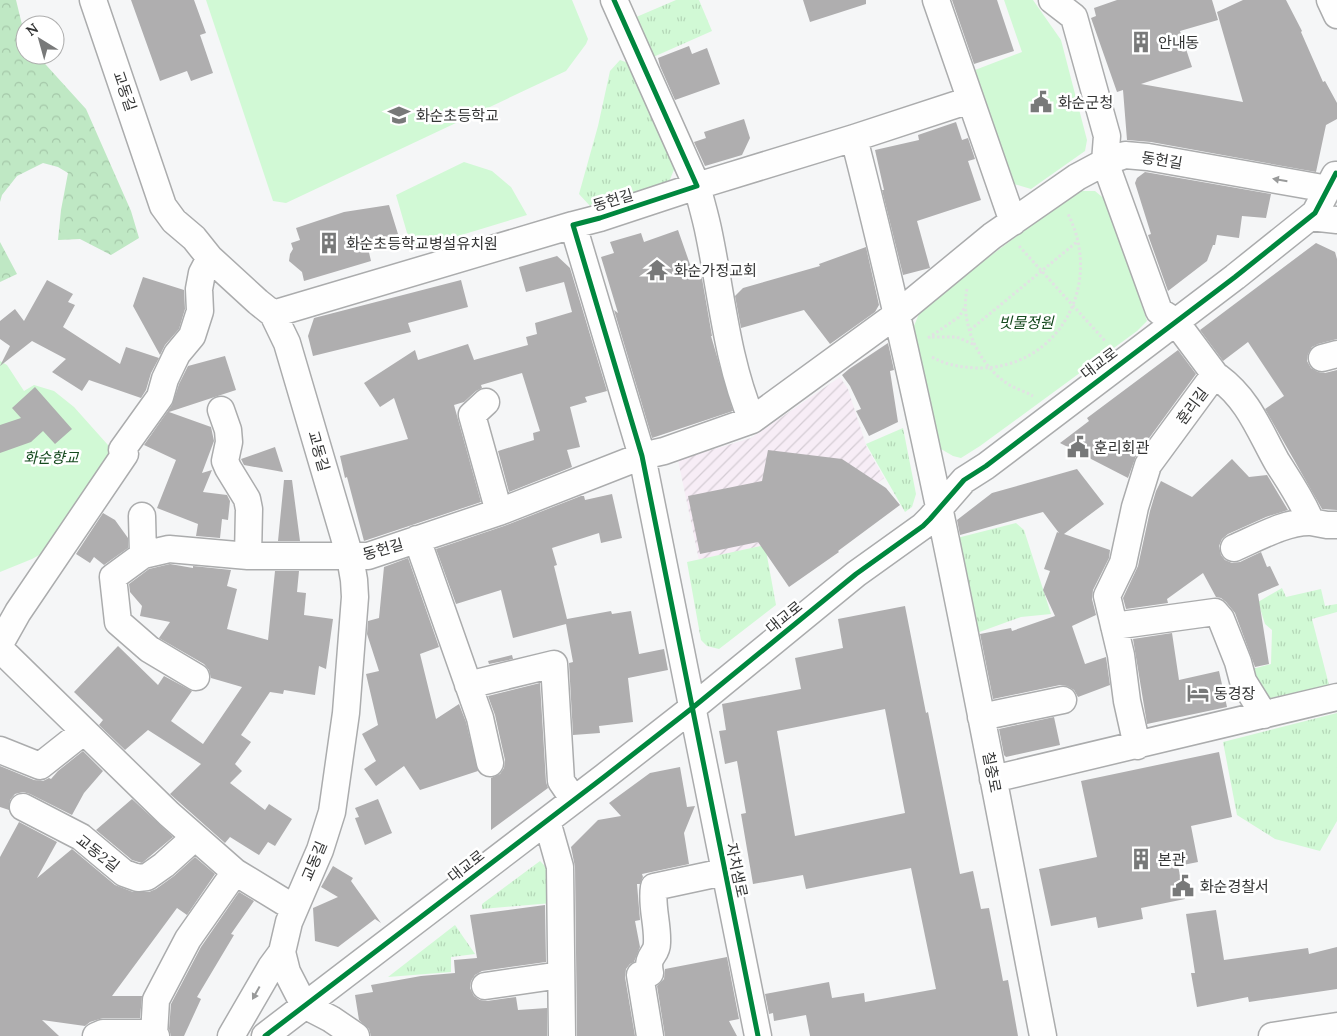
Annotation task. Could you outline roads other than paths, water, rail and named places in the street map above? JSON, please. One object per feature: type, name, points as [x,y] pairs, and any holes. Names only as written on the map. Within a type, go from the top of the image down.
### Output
[{"type":"street","name":"교동길","points":[[93,0],[163,206],[174,221],[194,238],[210,258],[272,314],[287,344],[350,557],[354,580],[355,598],[346,713],[332,812],[320,850],[294,908],[282,952],[270,967],[231,1036]]},
{"type":"street","points":[[614,0],[697,186],[709,233],[727,337],[742,397],[752,420]]},
{"type":"street","points":[[936,0],[1014,232]]},
{"type":"street","points":[[1052,0],[1080,9],[1107,136],[1105,162],[1159,311],[1175,321],[1216,376]]},
{"type":"street","points":[[1330,0],[1337,15]]},
{"type":"street","name":"동헌길","points":[[272,314],[600,218],[970,100]]},
{"type":"street","points":[[854,138],[940,508]]},
{"type":"street","name":"동헌길","points":[[143,555],[169,549],[248,556],[368,556],[499,512],[642,456],[664,451],[752,420],[896,315],[950,270],[1014,232],[1077,177],[1105,162],[1125,155],[1148,157],[1330,194]]},
{"type":"street","name":"대교로","points":[[265,1036],[574,800],[856,574],[923,526],[964,480],[986,466],[1235,277],[1330,194]]},
{"type":"street","points":[[573,225],[642,456]]},
{"type":"street","points":[[0,644],[9,607],[125,454],[122,450],[160,396],[165,379],[177,354],[192,336],[200,311],[198,289],[202,273],[210,258]]},
{"type":"street","name":"훈리길","points":[[1137,746],[1127,701],[1121,654],[1107,596],[1124,563],[1135,507],[1148,465],[1212,378],[1216,376],[1223,380],[1235,391],[1252,414],[1312,522]]},
{"type":"street","points":[[486,402],[472,416],[499,512]]},
{"type":"street","points":[[221,410],[228,430],[229,442],[225,461],[247,500],[249,510],[248,556]]},
{"type":"street","name":"자치샘로","points":[[642,456],[758,1036]]},
{"type":"street","name":"칠충로","points":[[940,508],[1043,1036]]},
{"type":"street","points":[[142,516],[143,555],[113,577],[118,622],[149,649],[196,677]]},
{"type":"street","points":[[1234,548],[1290,525],[1303,522],[1337,525]]},
{"type":"street","points":[[417,539],[480,718],[490,763]]},
{"type":"street","points":[[1114,626],[1215,612],[1221,619],[1238,662],[1243,681],[1264,715]]},
{"type":"street","points":[[0,649],[83,732],[195,837],[235,872],[294,908]]},
{"type":"street","points":[[468,685],[554,664],[561,781],[574,800]]},
{"type":"street","points":[[993,779],[1337,697]]},
{"type":"street","points":[[981,717],[1063,700]]},
{"type":"street","points":[[0,750],[40,766],[83,732]]},
{"type":"street","name":"교동2길","points":[[23,807],[81,838],[124,873],[138,878],[147,877],[164,865],[195,837]]},
{"type":"street","points":[[547,821],[560,867],[562,1036]]},
{"type":"street","points":[[155,1036],[156,1000],[188,939],[235,872]]},
{"type":"street","points":[[650,1036],[640,975],[650,972],[648,962],[657,945],[654,887],[724,872]]},
{"type":"street","points":[[282,952],[287,972],[304,1005],[331,1019],[356,1036]]},
{"type":"street","points":[[485,986],[561,975]]},
{"type":"street","points":[[1272,1036],[1337,1026]]},
{"type":"street","points":[[96,1036],[103,1033],[152,1033],[155,1036]]},
{"type":"place","name":"안내동","points":[[1141,42]]},
{"type":"place","name":"화순군청","points":[[1041,102]]},
{"type":"place","name":"화순초등학교","points":[[399,115]]},
{"type":"place","name":"화순초등학교병설유치원","points":[[329,243]]},
{"type":"place","name":"화순가정교회","points":[[657,270]]},
{"type":"place","name":"훈리회관","points":[[1078,447]]},
{"type":"place","name":"동경장","points":[[1198,693]]},
{"type":"place","name":"본관","points":[[1141,859]]},
{"type":"place","name":"화순경찰서","points":[[1183,886]]},
{"type":"park label","name":"빗물정원","points":[[1026,322]]},
{"type":"park label","name":"화순향교","points":[[51,457]]}]
